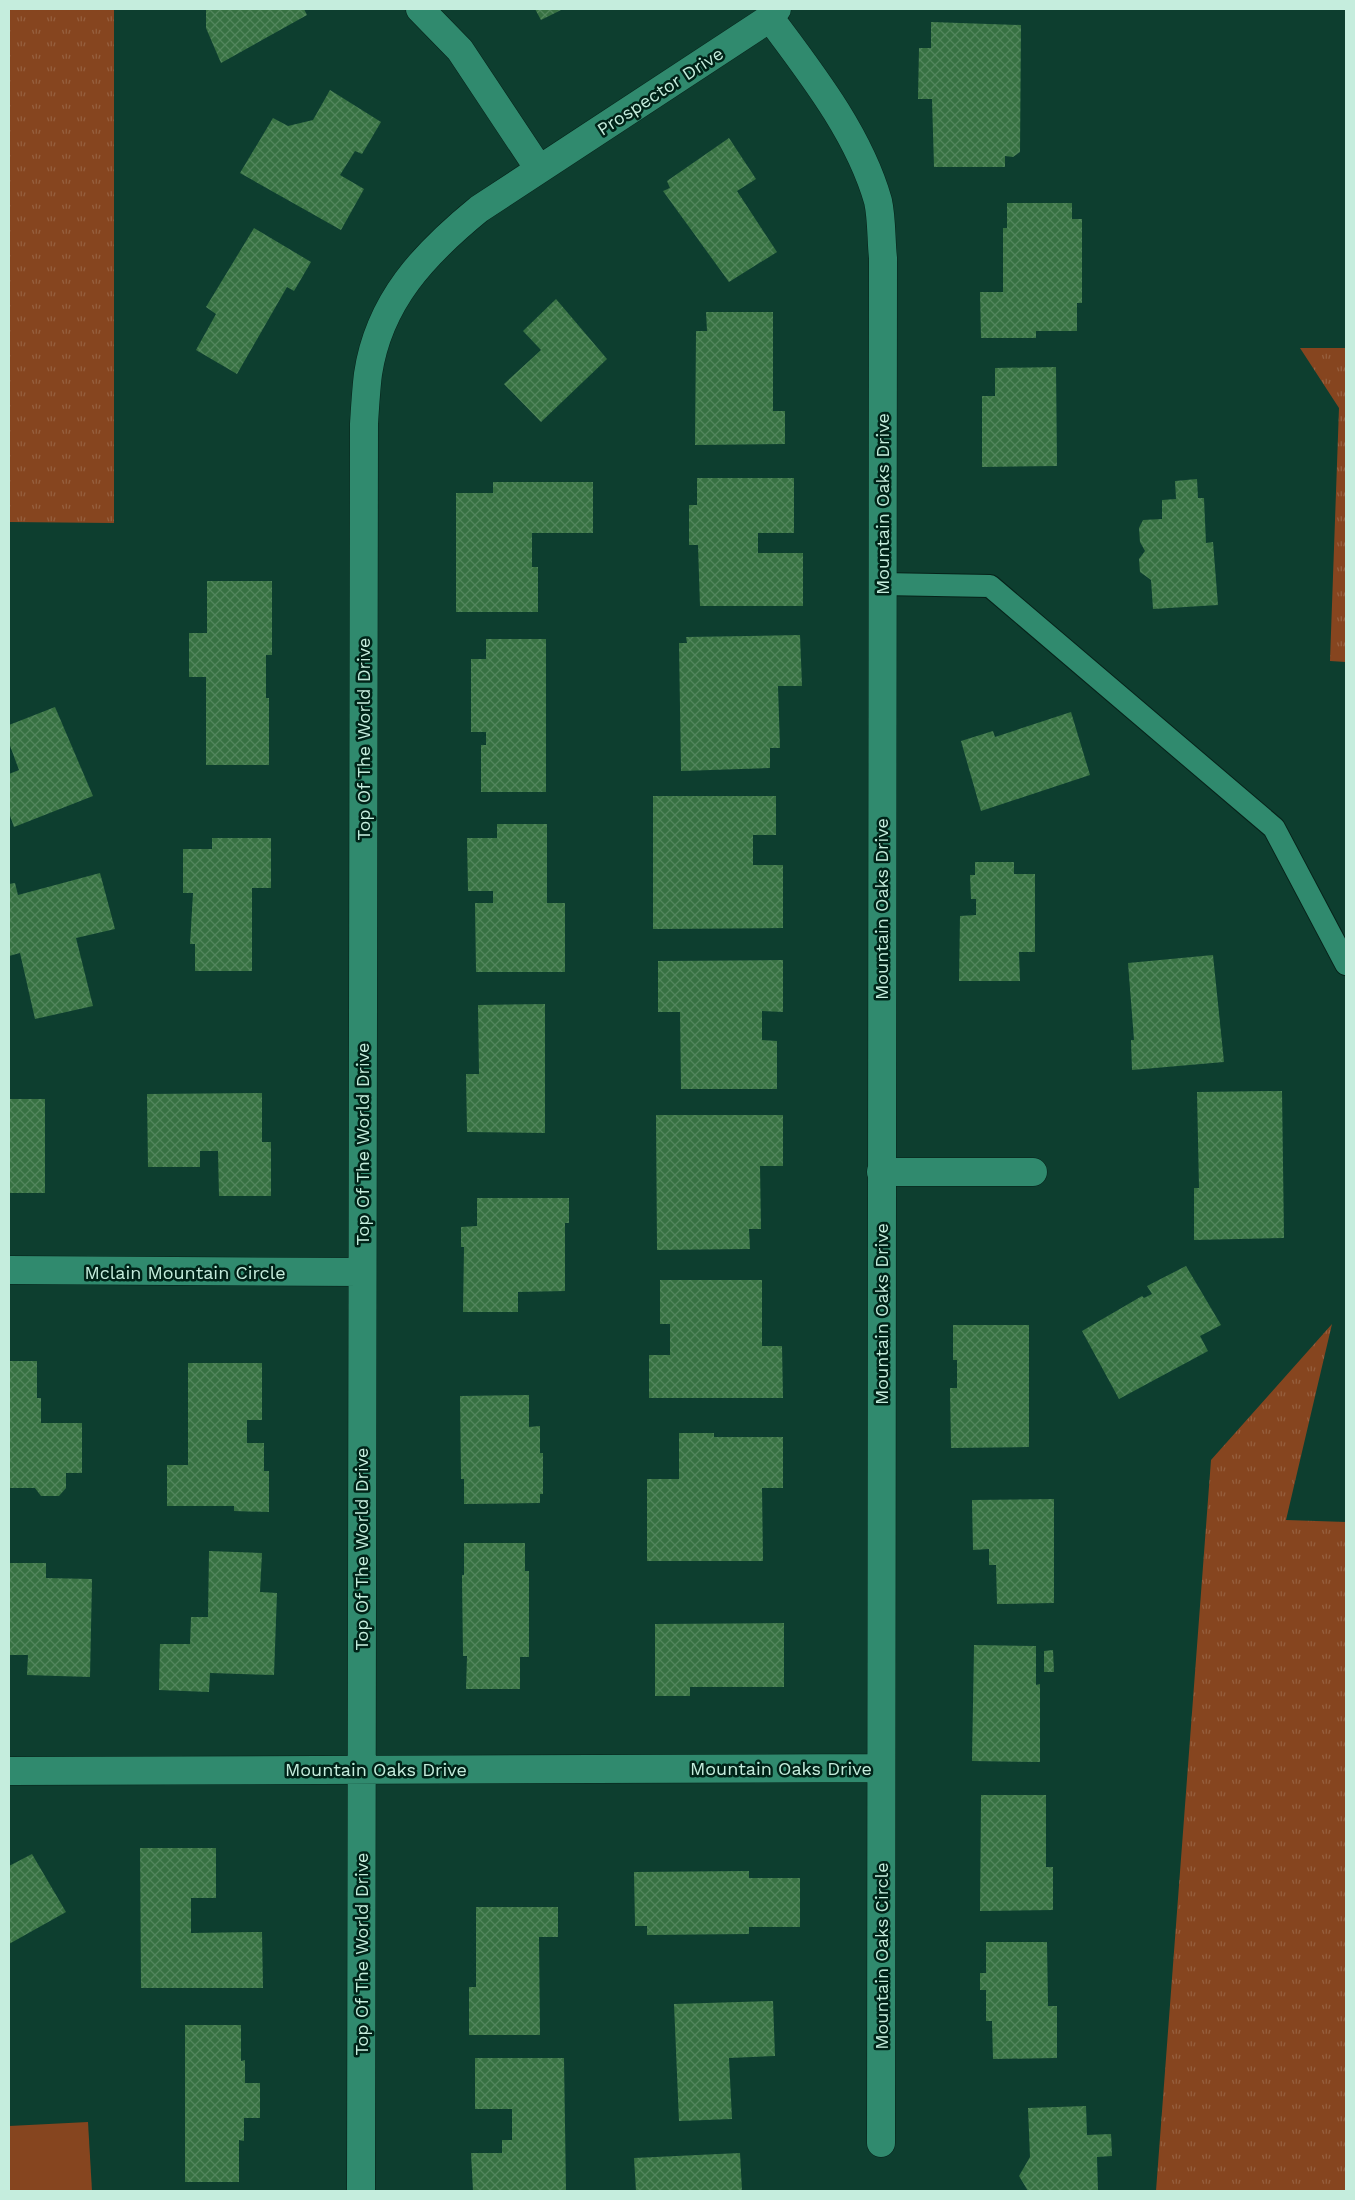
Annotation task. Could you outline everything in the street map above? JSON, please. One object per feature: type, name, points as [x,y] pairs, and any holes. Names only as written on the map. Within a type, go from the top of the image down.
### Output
[{"type":"street","points":[[420,9],[460,50],[539,169]]},
{"type":"street","name":"Prospector Drive","points":[[539,169],[657,94],[773,13]]},
{"type":"street","name":"Mountain Oaks Drive","points":[[9,1771],[361,1768],[881,1768],[883,258],[878,203],[859,150],[773,13]]},
{"type":"street","name":"Top Of The World Drive","points":[[361,2191],[361,1272],[364,424],[368,373],[380,329],[397,293],[422,262],[449,234],[480,209],[539,169]]},
{"type":"street","points":[[881,1172],[1033,1172]]},
{"type":"street","name":"Mclain Mountain Circle","points":[[9,1270],[361,1272]]},
{"type":"street","name":"Mountain Oaks Circle","points":[[881,1768],[881,2143]]},
{"type":"lane","points":[[882,584],[990,586],[1274,828],[1346,964]]},
{"type":"green space","points":[[9,9],[114,9],[114,523],[9,522]]},
{"type":"green space","points":[[1300,348],[1346,348],[1346,662],[1330,661],[1339,408]]},
{"type":"green space","points":[[1332,1324],[1286,1520],[1346,1522],[1346,2191],[1156,2191],[1211,1460]]},
{"type":"green space","points":[[88,2122],[92,2191],[9,2191],[9,2126]]},
{"type":"building","points":[[206,9],[304,9],[307,15],[221,63],[206,28]]},
{"type":"building","points":[[535,9],[563,9],[541,20]]},
{"type":"building","points":[[931,22],[1021,25],[1020,152],[1013,157],[1005,156],[1005,167],[934,167],[932,99],[918,99],[919,48],[931,48]]},
{"type":"building","points":[[330,90],[381,122],[362,154],[355,151],[340,175],[364,189],[341,230],[240,173],[273,118],[288,126],[313,120]]},
{"type":"building","points":[[729,138],[756,179],[737,191],[777,252],[729,282],[663,191],[670,188],[667,181]]},
{"type":"building","points":[[1007,203],[1072,203],[1072,219],[1082,219],[1082,303],[1077,303],[1077,331],[1036,331],[1036,338],[981,338],[980,292],[1003,292],[1003,228],[1007,228]]},
{"type":"building","points":[[254,228],[311,262],[294,291],[287,287],[237,374],[196,350],[216,314],[206,307]]},
{"type":"building","points":[[556,299],[607,359],[541,422],[504,384],[541,350],[523,331]]},
{"type":"building","points":[[706,312],[773,312],[773,411],[785,411],[785,444],[695,445],[696,331],[707,331]]},
{"type":"building","points":[[1056,367],[1057,466],[982,467],[982,396],[995,396],[995,368]]},
{"type":"building","points":[[697,478],[794,478],[794,533],[758,533],[758,553],[803,553],[803,606],[700,606],[698,545],[689,545],[689,505],[697,505]]},
{"type":"building","points":[[1197,479],[1198,498],[1204,498],[1206,543],[1213,542],[1218,605],[1153,609],[1151,580],[1140,572],[1139,559],[1145,551],[1140,542],[1139,528],[1143,520],[1162,519],[1162,500],[1176,499],[1175,481]]},
{"type":"building","points":[[493,482],[593,482],[593,533],[532,533],[532,567],[538,567],[538,612],[456,612],[456,493],[493,493]]},
{"type":"building","points":[[207,581],[272,581],[272,655],[266,655],[266,698],[269,698],[269,765],[206,765],[206,677],[189,677],[189,633],[207,633]]},
{"type":"building","points":[[800,635],[802,686],[778,686],[780,748],[770,748],[770,768],[681,771],[679,643],[687,643],[686,637]]},
{"type":"building","points":[[486,639],[546,639],[546,792],[481,792],[481,745],[486,745],[486,732],[471,732],[471,659],[486,659]]},
{"type":"building","points":[[55,707],[93,796],[14,827],[9,813],[9,774],[19,770],[9,743],[9,725]]},
{"type":"building","points":[[1071,712],[1090,775],[981,811],[961,741],[993,731],[995,737]]},
{"type":"building","points":[[653,796],[776,796],[776,835],[753,835],[753,865],[783,865],[783,928],[653,929]]},
{"type":"building","points":[[497,824],[547,824],[547,903],[565,903],[565,972],[476,972],[475,903],[493,903],[493,891],[468,891],[467,838],[497,838]]},
{"type":"building","points":[[212,838],[271,838],[271,888],[252,888],[252,971],[195,971],[195,944],[190,944],[193,893],[183,893],[183,849],[212,849]]},
{"type":"building","points":[[975,862],[1014,862],[1014,874],[1035,874],[1035,952],[1019,952],[1020,981],[959,981],[960,916],[976,915],[976,899],[971,899],[970,875],[975,875]]},
{"type":"building","points":[[100,873],[115,929],[76,938],[93,1006],[35,1019],[20,953],[9,956],[9,884],[15,883],[18,895]]},
{"type":"building","points":[[1213,955],[1224,1062],[1132,1070],[1131,1040],[1134,1040],[1128,963]]},
{"type":"building","points":[[783,960],[783,1012],[762,1011],[762,1040],[777,1041],[777,1089],[681,1089],[680,1012],[658,1012],[658,961]]},
{"type":"building","points":[[545,1004],[545,1133],[467,1132],[466,1074],[479,1074],[478,1005]]},
{"type":"building","points":[[1282,1091],[1284,1238],[1194,1240],[1194,1188],[1199,1188],[1197,1092]]},
{"type":"building","points":[[262,1093],[262,1142],[271,1142],[271,1196],[219,1196],[218,1151],[200,1151],[200,1167],[148,1167],[147,1094]]},
{"type":"building","points":[[9,1099],[45,1099],[45,1193],[9,1193]]},
{"type":"building","points":[[656,1115],[783,1115],[783,1166],[760,1166],[761,1229],[749,1229],[750,1249],[657,1250]]},
{"type":"building","points":[[477,1198],[569,1198],[569,1223],[565,1223],[565,1291],[518,1292],[518,1312],[463,1312],[464,1247],[461,1247],[461,1227],[477,1226]]},
{"type":"building","points":[[1186,1266],[1221,1325],[1200,1336],[1208,1351],[1119,1399],[1082,1331],[1142,1296],[1144,1298],[1152,1294],[1147,1286]]},
{"type":"building","points":[[660,1280],[762,1280],[762,1346],[782,1346],[783,1398],[649,1398],[649,1355],[670,1355],[670,1324],[660,1324]]},
{"type":"building","points":[[953,1325],[1029,1325],[1029,1447],[951,1448],[950,1388],[957,1388],[957,1360],[953,1360]]},
{"type":"building","points":[[9,1361],[37,1361],[37,1398],[41,1398],[41,1423],[82,1423],[82,1473],[66,1473],[66,1488],[59,1496],[41,1496],[35,1488],[10,1488]]},
{"type":"building","points":[[188,1363],[262,1363],[262,1420],[247,1420],[247,1443],[264,1443],[264,1471],[269,1471],[269,1512],[234,1511],[234,1506],[167,1506],[167,1465],[188,1465]]},
{"type":"building","points":[[529,1395],[529,1427],[540,1426],[540,1453],[543,1453],[543,1494],[540,1494],[540,1503],[464,1504],[464,1479],[461,1479],[460,1396]]},
{"type":"building","points":[[679,1433],[714,1433],[714,1437],[783,1437],[783,1488],[762,1488],[763,1561],[647,1561],[647,1479],[679,1479]]},
{"type":"building","points":[[1054,1499],[1054,1603],[997,1604],[996,1565],[989,1565],[989,1549],[973,1550],[972,1500]]},
{"type":"building","points":[[464,1543],[525,1543],[525,1571],[529,1571],[529,1657],[520,1657],[520,1689],[466,1689],[467,1656],[463,1656],[462,1575],[464,1575]]},
{"type":"building","points":[[209,1551],[262,1553],[260,1592],[277,1593],[274,1675],[210,1673],[209,1692],[159,1690],[160,1644],[190,1644],[191,1617],[208,1617]]},
{"type":"building","points":[[9,1563],[46,1563],[46,1578],[92,1579],[90,1677],[27,1675],[28,1655],[9,1655]]},
{"type":"building","points":[[784,1623],[784,1687],[690,1687],[690,1696],[655,1696],[655,1624]]},
{"type":"building","points":[[974,1645],[1036,1646],[1036,1685],[1040,1684],[1040,1762],[972,1761]]},
{"type":"building","points":[[1053,1650],[1054,1672],[1044,1672],[1044,1651]]},
{"type":"building","points":[[981,1795],[1046,1795],[1046,1867],[1053,1867],[1053,1910],[980,1911]]},
{"type":"building","points":[[140,1848],[216,1848],[216,1898],[191,1898],[191,1933],[262,1932],[263,1988],[141,1988]]},
{"type":"building","points":[[32,1854],[66,1912],[9,1944],[9,1866]]},
{"type":"building","points":[[749,1871],[749,1878],[800,1878],[800,1927],[749,1927],[749,1934],[647,1935],[647,1926],[635,1926],[634,1872]]},
{"type":"building","points":[[476,1907],[558,1907],[558,1937],[539,1937],[540,2035],[469,2035],[469,1987],[476,1987]]},
{"type":"building","points":[[986,1942],[1047,1942],[1048,2006],[1057,2006],[1057,2058],[993,2059],[992,2021],[986,2021],[986,1990],[980,1990],[980,1973],[986,1973]]},
{"type":"building","points":[[773,2001],[775,2056],[729,2058],[732,2119],[679,2121],[674,2004]]},
{"type":"building","points":[[185,2025],[241,2025],[241,2061],[245,2060],[245,2083],[260,2083],[260,2118],[244,2118],[244,2141],[239,2140],[239,2182],[185,2182]]},
{"type":"building","points":[[475,2058],[564,2058],[566,2191],[473,2191],[471,2153],[502,2153],[502,2140],[512,2140],[512,2109],[475,2109]]},
{"type":"building","points":[[1086,2106],[1087,2135],[1111,2134],[1112,2156],[1097,2157],[1098,2191],[1028,2191],[1019,2176],[1030,2157],[1028,2108]]},
{"type":"building","points":[[740,2153],[742,2191],[636,2191],[634,2158]]}]
